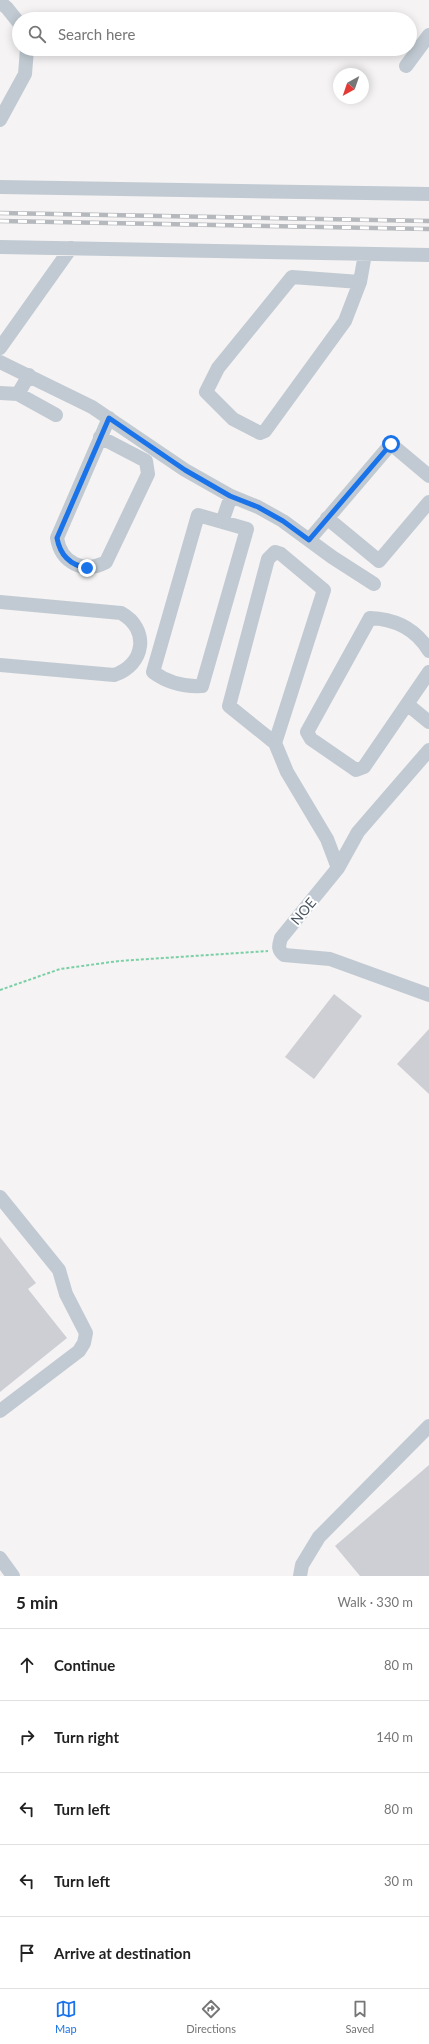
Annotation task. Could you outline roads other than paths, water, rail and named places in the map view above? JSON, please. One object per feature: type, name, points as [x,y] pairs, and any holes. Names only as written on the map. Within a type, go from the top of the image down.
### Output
[{"type":"street","points":[[0,2],[12,14]]},
{"type":"street","points":[[417,51],[429,35]]},
{"type":"street","points":[[0,120],[25,74],[26,56]]},
{"type":"street","points":[[406,66],[413,56]]},
{"type":"street","points":[[0,187],[429,194]]},
{"type":"street","points":[[0,247],[429,255]]},
{"type":"street","points":[[0,348],[71,248]]},
{"type":"street","points":[[360,282],[292,277],[218,368],[206,392],[233,419],[260,433],[265,431],[346,321],[360,282],[365,254]]},
{"type":"street","points":[[0,362],[92,407],[185,470],[230,496],[258,507],[283,521],[374,584]]},
{"type":"street","points":[[18,394],[29,375]]},
{"type":"street","points":[[0,393],[18,394],[56,415]]},
{"type":"street","points":[[100,437],[146,461],[148,474],[106,562],[87,568],[74,564],[64,556],[57,538],[100,437],[109,418]]},
{"type":"street","points":[[309,540],[391,444],[429,476]]},
{"type":"street","points":[[222,522],[230,496]]},
{"type":"street","points":[[327,518],[379,561],[429,502]]},
{"type":"street","points":[[198,515],[222,522],[247,529],[202,686],[175,684],[153,672],[198,515]]},
{"type":"street","points":[[275,743],[324,590],[281,554],[275,552],[268,559],[229,706],[275,743],[287,772],[327,839],[338,868]]},
{"type":"street","points":[[0,602],[121,612],[135,625],[141,644],[137,658],[133,664],[121,673],[114,675],[0,665]]},
{"type":"street","points":[[429,651],[421,639],[406,628],[389,620],[370,618],[307,732],[311,739],[356,770],[364,767],[429,672]]},
{"type":"street","points":[[407,704],[428,721]]},
{"type":"street","name":"NOE","points":[[429,750],[358,832],[338,868],[281,938],[279,950],[284,955],[330,959],[429,995]]},
{"type":"street","points":[[0,1197],[59,1270],[66,1294],[86,1333],[84,1343],[79,1351],[0,1411]]},
{"type":"street","points":[[300,1576],[302,1565],[319,1537],[429,1426]]},
{"type":"street","points":[[0,1558],[13,1576]]},
{"type":"railway","points":[[0,213],[429,221]]},
{"type":"railway","points":[[0,221],[429,229]]}]
